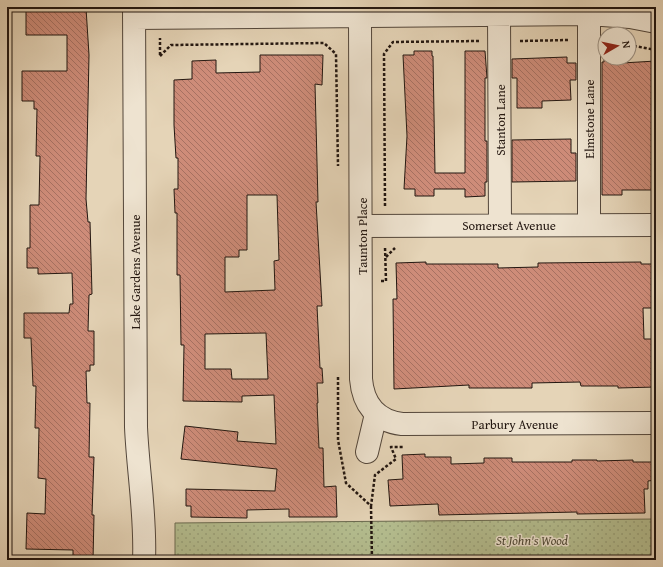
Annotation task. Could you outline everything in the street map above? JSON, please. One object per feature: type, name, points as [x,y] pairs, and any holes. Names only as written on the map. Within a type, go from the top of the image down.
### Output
[{"type":"street","points":[[134,12],[360,16],[588,14],[612,11],[656,22]]},
{"type":"street","name":"Lake Gardens Avenue","points":[[134,12],[136,427],[138,464],[146,536],[144,560]]},
{"type":"street","name":"Stanton Lane","points":[[499,14],[500,225]]},
{"type":"street","name":"Elmstone Lane","points":[[588,14],[589,225]]},
{"type":"street","name":"Taunton Place","points":[[360,16],[362,386],[367,402],[376,414]]},
{"type":"street","name":"Somerset Avenue","points":[[362,226],[656,225]]},
{"type":"street","points":[[367,452],[376,414]]},
{"type":"street","name":"Parbury Avenue","points":[[376,414],[386,420],[402,424],[656,423]]},
{"type":"street","name":"Lake Gardens Avenue","points":[[146,536],[154,560]]},
{"type":"path","points":[[385,257],[384,54],[393,42]]},
{"type":"path","points":[[160,56],[171,45],[324,44],[336,54],[338,173]]},
{"type":"path","points":[[637,46],[656,50]]},
{"type":"path","points":[[371,506],[372,560]]},
{"type":"green space","name":"St John's Wood","points":[[656,519],[656,560],[175,560],[175,523]]},
{"type":"building","points":[[86,8],[89,55],[86,199],[88,222],[90,222],[92,294],[89,295],[88,331],[94,331],[94,365],[90,365],[90,371],[86,371],[87,403],[90,403],[89,457],[94,457],[92,515],[94,515],[93,560],[73,560],[73,550],[26,549],[27,513],[45,514],[46,479],[38,478],[39,428],[35,428],[36,386],[33,386],[31,338],[24,338],[24,313],[69,313],[70,304],[73,304],[72,273],[38,274],[38,268],[27,268],[27,248],[30,248],[30,205],[39,205],[40,156],[36,156],[37,109],[34,109],[34,101],[22,101],[22,71],[67,71],[67,35],[26,35],[26,9]]},
{"type":"building","points":[[414,51],[432,51],[433,56],[435,173],[465,173],[465,51],[485,51],[487,78],[485,78],[485,141],[487,141],[487,182],[485,182],[485,196],[465,197],[465,189],[434,189],[434,196],[415,196],[415,189],[404,189],[407,136],[403,55],[414,55]]},
{"type":"building","points":[[260,55],[323,55],[322,85],[315,84],[318,202],[316,202],[322,306],[317,306],[320,368],[322,368],[323,383],[317,383],[317,403],[319,448],[323,448],[324,487],[336,486],[337,517],[289,517],[289,509],[247,510],[247,518],[191,517],[191,506],[186,506],[186,489],[275,491],[277,469],[181,459],[185,426],[238,432],[237,441],[276,444],[274,395],[242,396],[242,402],[183,401],[184,345],[181,345],[180,275],[177,275],[177,213],[175,213],[174,189],[178,189],[178,158],[176,158],[174,125],[174,80],[192,79],[192,61],[216,60],[216,73],[260,72]],"holes":[[[247,195],[277,195],[279,260],[274,261],[275,290],[225,292],[225,257],[239,257],[239,250],[247,250]],[[266,333],[268,379],[232,379],[231,369],[205,369],[205,334]]]},
{"type":"building","points":[[567,57],[567,63],[576,63],[576,80],[570,80],[571,100],[542,101],[542,108],[517,108],[517,78],[512,78],[512,59]]},
{"type":"building","points":[[656,61],[656,190],[622,190],[622,195],[602,195],[602,66],[637,66],[637,62]]},
{"type":"building","points":[[571,139],[571,153],[576,153],[576,181],[512,182],[512,140]]},
{"type":"building","points":[[426,262],[426,264],[498,264],[498,268],[538,267],[538,263],[641,262],[641,264],[656,264],[656,308],[643,308],[644,339],[656,339],[656,387],[618,388],[618,386],[581,386],[580,382],[532,383],[532,388],[469,388],[469,385],[394,389],[393,299],[397,299],[396,263]]},
{"type":"building","points":[[425,454],[425,457],[451,457],[451,464],[484,463],[484,458],[512,458],[512,462],[633,460],[633,462],[656,462],[656,480],[648,481],[648,489],[644,489],[645,513],[577,514],[577,512],[439,515],[438,504],[390,506],[388,480],[403,479],[402,455]]}]
